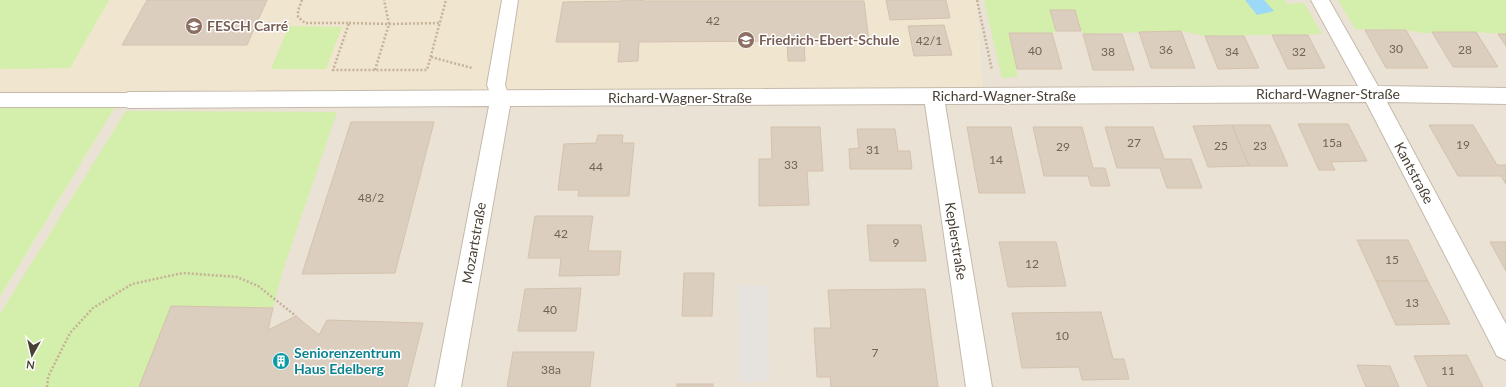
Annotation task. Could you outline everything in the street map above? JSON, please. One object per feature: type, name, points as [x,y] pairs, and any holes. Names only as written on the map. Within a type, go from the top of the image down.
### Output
[{"type":"street","name":"Kantstraße","points":[[1320,0],[1372,94],[1506,348]]},
{"type":"street","name":"Richard-Wagner-Straße","points":[[129,100],[1372,94],[1506,96]]},
{"type":"street","name":"Keplerstraße","points":[[934,96],[979,387]]},
{"type":"street","name":"Mozartstraße","points":[[448,387],[502,99]]},
{"type":"lane","points":[[502,99],[496,84],[510,0]]},
{"type":"lane","points":[[0,100],[129,100]]},
{"type":"path","points":[[302,0],[298,10],[298,18],[305,23],[440,23]]},
{"type":"path","points":[[375,70],[389,24],[384,0]]},
{"type":"path","points":[[349,23],[333,70],[428,70],[446,0]]},
{"type":"path","points":[[977,0],[997,96]]},
{"type":"path","points":[[431,57],[498,74]]},
{"type":"path","points":[[47,387],[48,377],[70,333],[94,308],[132,284],[183,273],[237,277],[258,286],[296,316]]},
{"type":"shaded area","points":[[0,0],[977,0],[982,89],[0,94]]},
{"type":"shaded area","points":[[977,0],[1506,0],[1506,387],[0,387],[0,297],[115,107],[133,94],[982,89]]},
{"type":"shaded area","points":[[738,285],[767,285],[770,381],[739,382]]},
{"type":"green space","points":[[0,0],[109,0],[70,68],[0,69]]},
{"type":"green space","points":[[984,0],[1285,0],[1287,4],[1304,3],[1322,34],[1205,36],[1181,31],[1083,34],[1075,10],[1050,11],[1056,31],[1052,33],[1009,33],[1017,69],[1017,77],[1002,78]]},
{"type":"green space","points":[[1338,0],[1506,0],[1506,34],[1476,32],[1423,33],[1406,30],[1355,29]]},
{"type":"green space","points":[[289,26],[342,27],[326,69],[271,69]]},
{"type":"green space","points":[[115,107],[0,297],[0,108]]},
{"type":"green space","points":[[126,111],[337,112],[283,270],[273,308],[171,306],[139,387],[0,387],[0,314]]},
{"type":"water","points":[[1245,0],[1264,0],[1274,11],[1257,15]]},
{"type":"building","name":"FESCH Carré","points":[[147,0],[267,0],[247,45],[122,45]]},
{"type":"building","points":[[622,0],[864,1],[869,41],[804,41],[805,61],[788,61],[787,41],[639,42],[638,61],[618,62],[620,42],[556,42],[563,2]]},
{"type":"building","points":[[886,0],[946,0],[950,18],[890,20]]},
{"type":"building","points":[[1050,10],[1075,10],[1081,31],[1056,31]]},
{"type":"building","points":[[944,25],[952,55],[914,56],[908,26]]},
{"type":"building","points":[[1365,30],[1406,30],[1428,68],[1386,68]]},
{"type":"building","points":[[1181,31],[1195,68],[1151,68],[1139,32]]},
{"type":"building","points":[[1432,32],[1476,32],[1498,67],[1453,67]]},
{"type":"building","points":[[1009,33],[1052,33],[1062,69],[1017,69]]},
{"type":"building","points":[[1083,34],[1122,34],[1134,70],[1093,70]]},
{"type":"building","points":[[1498,34],[1506,34],[1506,46]]},
{"type":"building","points":[[1272,35],[1308,35],[1325,68],[1288,69]]},
{"type":"building","points":[[1205,36],[1244,36],[1259,68],[1218,69]]},
{"type":"building","points":[[351,122],[434,122],[395,273],[302,274]]},
{"type":"building","points":[[1298,124],[1348,124],[1367,161],[1331,162],[1335,170],[1319,170]]},
{"type":"building","points":[[1232,125],[1249,166],[1208,167],[1193,126]]},
{"type":"building","points":[[1232,125],[1270,125],[1288,166],[1249,166]]},
{"type":"building","points":[[1429,125],[1473,125],[1497,165],[1506,165],[1506,184],[1501,176],[1458,176]]},
{"type":"building","points":[[771,127],[820,127],[823,171],[807,171],[809,205],[759,206],[759,159],[772,159]]},
{"type":"building","points":[[967,127],[1011,127],[1025,193],[979,193]]},
{"type":"building","points":[[1033,127],[1082,127],[1093,168],[1105,168],[1110,186],[1091,186],[1088,176],[1044,176]]},
{"type":"building","points":[[1105,127],[1153,127],[1164,159],[1191,159],[1202,188],[1167,188],[1160,168],[1117,168]]},
{"type":"building","points":[[857,129],[895,129],[898,151],[910,151],[912,169],[850,169],[849,149],[859,148]]},
{"type":"building","points":[[598,135],[623,135],[622,143],[634,143],[629,196],[578,196],[579,190],[558,190],[564,144],[596,143]]},
{"type":"building","points":[[535,216],[593,216],[588,251],[621,251],[619,275],[559,276],[561,258],[528,258]]},
{"type":"building","points":[[867,225],[921,225],[926,261],[870,261]]},
{"type":"building","points":[[1357,240],[1408,240],[1428,281],[1376,281]]},
{"type":"building","points":[[999,242],[1056,242],[1066,286],[1008,287]]},
{"type":"building","points":[[1490,242],[1506,242],[1506,271]]},
{"type":"building","points":[[684,273],[714,273],[712,316],[682,316]]},
{"type":"building","points":[[1376,281],[1428,281],[1450,324],[1396,325]]},
{"type":"building","points":[[581,288],[576,331],[518,331],[525,289]]},
{"type":"building","points":[[925,289],[938,387],[831,387],[830,377],[817,377],[814,328],[831,328],[828,290]]},
{"type":"building","name":"Seniorenzentrum Haus Edelberg","points":[[171,306],[273,308],[268,330],[296,316],[319,335],[327,320],[423,323],[407,387],[139,387]]},
{"type":"building","points":[[1101,312],[1113,359],[1124,359],[1129,379],[1082,380],[1079,367],[1022,368],[1012,313]]},
{"type":"building","points":[[513,352],[594,352],[590,387],[507,387]]},
{"type":"building","points":[[1467,355],[1483,387],[1428,387],[1414,356]]},
{"type":"building","points":[[1357,365],[1390,366],[1399,387],[1366,387]]},
{"type":"building","points":[[677,384],[713,384],[713,387],[677,387]]},
{"type":"place","name":"FESCH Carré","points":[[194,26]]},
{"type":"place","name":"Friedrich-Ebert-Schule","points":[[746,40]]},
{"type":"place","name":"Seniorenzentrum Haus Edelberg","points":[[281,361]]}]
